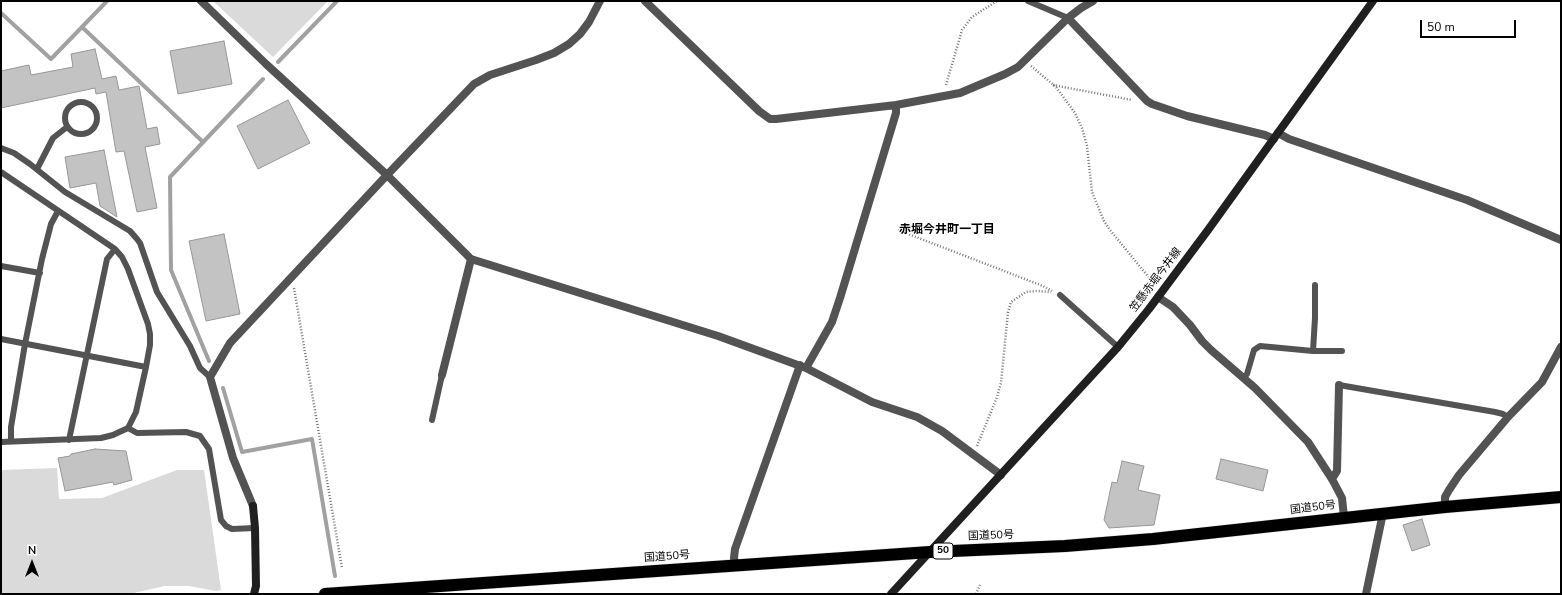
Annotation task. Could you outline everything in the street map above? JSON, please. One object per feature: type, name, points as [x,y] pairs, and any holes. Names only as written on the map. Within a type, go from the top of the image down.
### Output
[{"type":"highway","name":"国道50号","points":[[325,594],[930,552],[1065,546],[1153,539],[1344,517],[1561,497]]},
{"type":"main road","name":"笠懸赤堀今井線","points":[[891,594],[1118,347],[1160,294],[1373,1]]},
{"type":"main road","points":[[253,506],[256,586],[254,594]]},
{"type":"street","points":[[201,1],[266,64],[387,175],[471,259],[718,336],[803,367],[872,402],[917,417],[942,431],[1001,475]]},
{"type":"street","points":[[253,506],[233,458],[210,377],[230,343],[474,84],[490,75],[554,53],[569,44],[580,34],[589,22],[600,1]]},
{"type":"street","points":[[645,1],[759,112],[770,119],[896,106],[960,93],[1005,74],[1018,66],[1025,61],[1045,39],[1068,18],[1093,1]]},
{"type":"street","points":[[1068,18],[1147,101],[1163,109],[1265,135],[1289,139],[1467,200],[1561,240]]},
{"type":"street","points":[[735,566],[735,549],[803,367],[832,322],[896,113],[896,106]]},
{"type":"street","points":[[442,375],[471,259]]},
{"type":"street","points":[[1160,294],[1190,324],[1202,341],[1244,378],[1308,442],[1332,478],[1342,498],[1344,517]]},
{"type":"street","points":[[1445,507],[1445,497],[1466,466],[1508,417],[1542,382],[1561,347]]},
{"type":"street","points":[[1332,478],[1337,471],[1340,385]]},
{"type":"street","points":[[1366,594],[1383,513]]},
{"type":"lane","points":[[1028,1],[1068,18]]},
{"type":"lane","points":[[84,102],[94,107],[98,117],[95,128],[91,131],[86,134],[76,134],[67,127],[65,122],[66,111],[74,103],[84,102]]},
{"type":"lane","points":[[37,169],[53,138],[67,127]]},
{"type":"lane","points":[[1,148],[14,153],[37,169],[65,192],[130,232],[137,238],[157,292],[190,346],[200,368],[210,377]]},
{"type":"lane","points":[[1,172],[115,249],[122,257],[128,269],[148,324],[150,345],[136,412],[128,428],[113,435],[101,438],[1,442]]},
{"type":"lane","points":[[11,441],[11,427],[25,344],[51,224],[58,211]]},
{"type":"lane","points":[[69,440],[107,259],[115,249]]},
{"type":"lane","points":[[1,266],[40,272]]},
{"type":"lane","points":[[1313,352],[1315,285]]},
{"type":"lane","points":[[1060,295],[1118,347]]},
{"type":"lane","points":[[1,339],[146,367]]},
{"type":"lane","points":[[1244,378],[1254,350],[1260,346],[1313,352],[1342,351]]},
{"type":"lane","points":[[432,420],[442,375]]},
{"type":"lane","points":[[1340,385],[1495,412],[1508,417]]},
{"type":"lane","points":[[128,428],[137,433],[186,432],[200,436],[209,449],[221,520],[226,526],[232,529],[255,528]]},
{"type":"path","points":[[944,96],[962,30],[972,17],[997,1]]},
{"type":"path","points":[[1025,61],[1053,84],[1075,113],[1082,128],[1087,146],[1092,192],[1104,221],[1160,294]]},
{"type":"path","points":[[1053,84],[1136,101],[1147,101]]},
{"type":"path","points":[[898,230],[1043,286],[1060,295]]},
{"type":"path","points":[[290,281],[294,288],[342,568]]},
{"type":"path","points":[[972,453],[978,444],[1002,383],[1008,312],[1011,302],[1026,292],[1044,291],[1060,295]]},
{"type":"path","points":[[976,594],[981,583]]},
{"type":"shaded area","points":[[213,1],[328,1],[273,57]]},
{"type":"shaded area","points":[[57,468],[59,499],[102,498],[177,470],[204,470],[221,590],[216,591],[189,586],[165,586],[129,594],[1,594],[1,470]]},
{"type":"building","points":[[224,41],[232,84],[178,94],[170,51]]},
{"type":"building","points":[[95,49],[102,79],[116,76],[119,90],[139,86],[147,129],[157,127],[160,144],[145,147],[157,208],[137,212],[124,151],[116,152],[106,92],[96,94],[95,88],[1,108],[1,71],[29,65],[31,75],[73,67],[71,54]]},
{"type":"building","points":[[288,100],[310,143],[258,169],[237,126]]},
{"type":"building","points":[[104,150],[117,217],[100,206],[96,183],[70,188],[65,157]]},
{"type":"building","points":[[224,234],[240,314],[206,321],[189,241]]},
{"type":"building","points":[[95,449],[126,451],[132,480],[114,485],[113,482],[65,491],[58,458]]},
{"type":"building","points":[[1221,459],[1268,470],[1263,491],[1216,479]]},
{"type":"building","points":[[1122,461],[1144,466],[1138,490],[1160,495],[1154,525],[1109,528],[1104,520],[1112,482],[1117,483]]},
{"type":"building","points":[[1422,519],[1430,545],[1412,551],[1403,525]]},
{"type":"waterway","points":[[107,1],[82,27],[203,142]]},
{"type":"waterway","points":[[278,62],[337,1]]},
{"type":"waterway","points":[[1,13],[51,59],[82,27]]},
{"type":"waterway","points":[[209,361],[171,270],[170,177],[263,79]]},
{"type":"waterway","points":[[223,388],[242,452],[312,439],[335,576]]},
{"type":"district","name":"赤堀今井町一丁目","points":[[947,230]]}]
